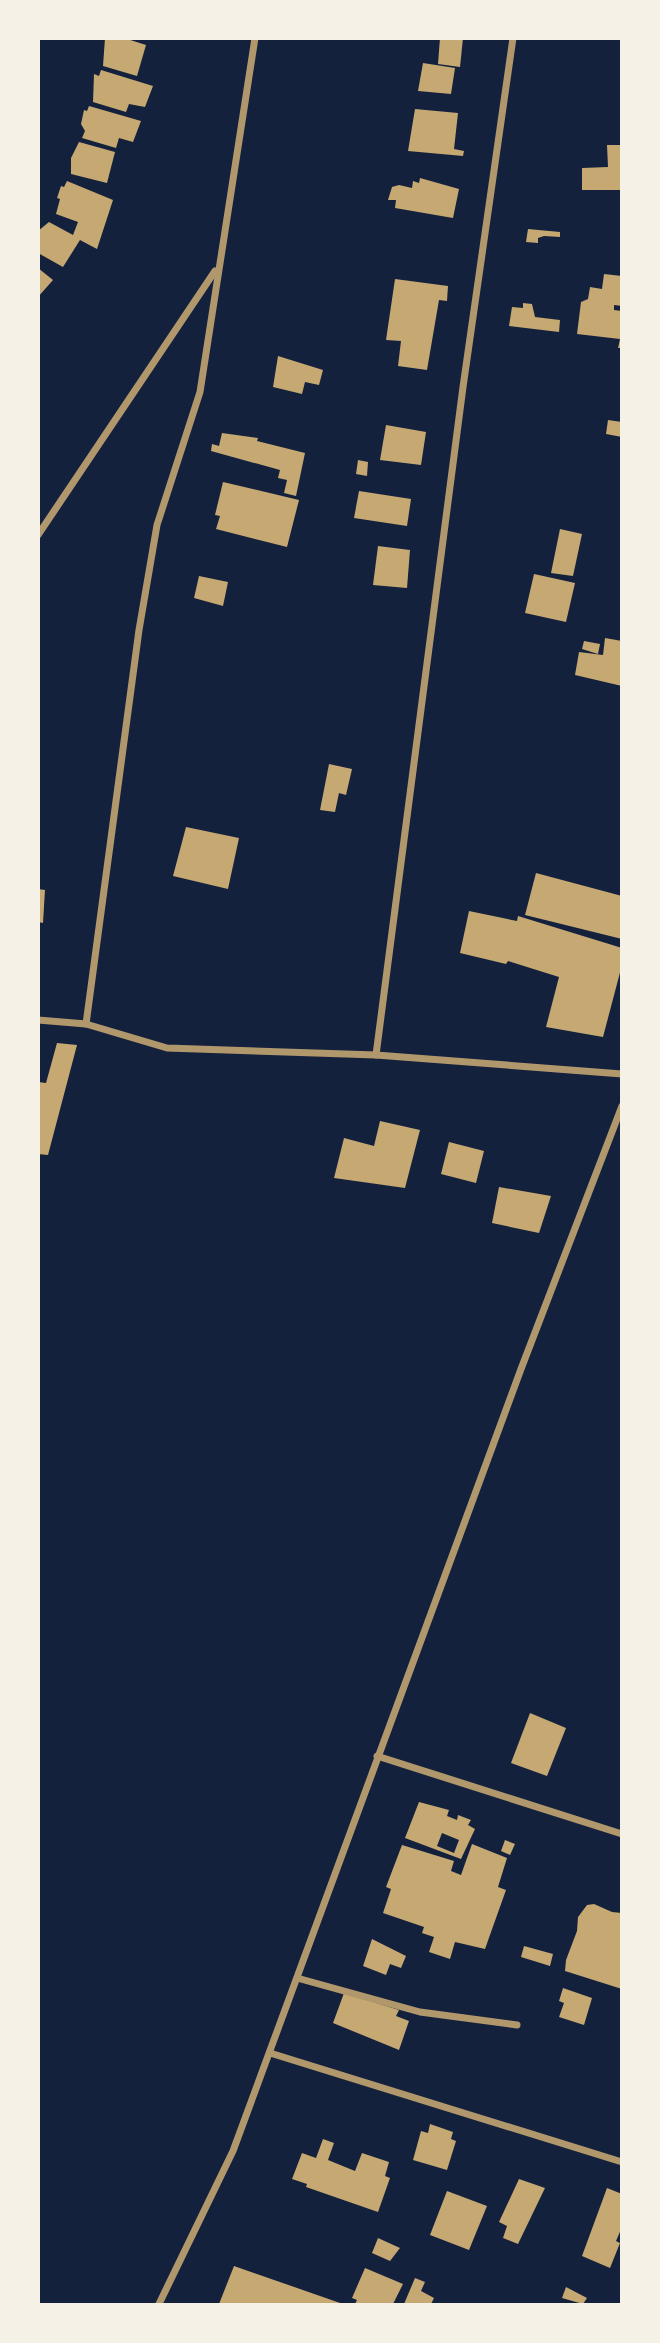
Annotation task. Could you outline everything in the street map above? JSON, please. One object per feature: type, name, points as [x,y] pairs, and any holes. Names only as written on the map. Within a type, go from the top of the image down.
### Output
[{"type":"street","points":[[86,1024],[157,525],[200,392],[217,267],[255,38]]},
{"type":"street","points":[[376,1055],[463,387],[513,38]]},
{"type":"street","points":[[38,535],[217,267]]},
{"type":"street","points":[[38,1020],[86,1024],[167,1048],[376,1055],[621,1074]]},
{"type":"street","points":[[159,2305],[233,2151],[377,1756],[621,1106]]},
{"type":"street","points":[[377,1756],[621,1834]]},
{"type":"street","points":[[297,1978],[420,2012],[517,2025]]},
{"type":"street","points":[[270,2053],[621,2162]]},
{"type":"building","points":[[105,38],[124,38],[146,45],[137,76],[103,66]]},
{"type":"building","points":[[440,38],[463,38],[460,67],[438,64]]},
{"type":"building","points":[[423,63],[455,68],[451,94],[418,91]]},
{"type":"building","points":[[101,70],[153,86],[145,107],[129,104],[126,112],[93,102],[94,74],[99,76]]},
{"type":"building","points":[[89,106],[141,121],[133,142],[119,138],[116,148],[82,138],[85,131],[81,124],[84,110],[87,111]]},
{"type":"building","points":[[415,109],[458,113],[454,149],[464,151],[463,156],[408,151]]},
{"type":"building","points":[[79,142],[115,152],[107,183],[71,174],[71,158]]},
{"type":"building","points":[[607,145],[622,145],[622,190],[582,190],[582,168],[608,167]]},
{"type":"building","points":[[420,178],[459,189],[453,218],[395,208],[396,200],[388,200],[392,187],[399,185],[412,188],[413,181],[419,183]]},
{"type":"building","points":[[67,181],[113,200],[97,249],[80,240],[63,267],[38,253],[38,231],[49,222],[73,235],[78,222],[56,214],[61,186],[64,187]]},
{"type":"building","points":[[528,229],[560,232],[560,237],[544,236],[538,238],[538,243],[526,242]]},
{"type":"building","points":[[38,268],[53,280],[38,297]]},
{"type":"building","points":[[604,274],[622,276],[622,306],[614,305],[614,310],[622,311],[622,348],[618,348],[620,339],[577,334],[581,302],[588,299],[590,287],[602,289]]},
{"type":"building","points":[[395,279],[448,286],[447,301],[439,300],[427,370],[398,366],[401,341],[386,340]]},
{"type":"building","points":[[523,303],[532,304],[535,317],[560,320],[559,332],[509,326],[512,307],[523,308]]},
{"type":"building","points":[[278,356],[323,370],[319,385],[305,382],[302,394],[273,387]]},
{"type":"building","points":[[608,420],[622,422],[622,437],[606,434]]},
{"type":"building","points":[[386,425],[426,432],[421,465],[380,460]]},
{"type":"building","points":[[222,433],[258,438],[257,441],[305,453],[296,496],[284,493],[287,480],[278,478],[280,470],[211,451],[212,444],[219,446]]},
{"type":"building","points":[[358,460],[368,462],[367,476],[356,474]]},
{"type":"building","points":[[223,482],[299,500],[287,547],[216,529],[220,516],[215,515]]},
{"type":"building","points":[[359,491],[411,499],[407,526],[354,518]]},
{"type":"building","points":[[560,529],[582,534],[573,576],[551,573]]},
{"type":"building","points":[[378,546],[410,550],[407,588],[373,585]]},
{"type":"building","points":[[534,574],[575,583],[566,622],[525,613]]},
{"type":"building","points":[[199,576],[228,582],[223,606],[194,598]]},
{"type":"building","points":[[605,638],[622,641],[622,686],[575,675],[579,652],[603,655]]},
{"type":"building","points":[[584,641],[600,644],[598,654],[582,649]]},
{"type":"building","points":[[329,764],[352,769],[346,795],[339,793],[335,812],[320,810]]},
{"type":"building","points":[[186,827],[239,838],[228,889],[173,876]]},
{"type":"building","points":[[536,873],[622,896],[622,939],[525,915]]},
{"type":"building","points":[[38,889],[45,890],[43,923],[38,922]]},
{"type":"building","points":[[469,911],[517,921],[518,916],[622,948],[622,965],[603,1037],[546,1027],[559,977],[508,961],[506,964],[460,953]]},
{"type":"building","points":[[57,1043],[77,1045],[48,1155],[38,1154],[38,1082],[46,1083]]},
{"type":"building","points":[[380,1121],[420,1130],[405,1188],[334,1178],[344,1138],[374,1146]]},
{"type":"building","points":[[449,1142],[484,1151],[476,1183],[441,1174]]},
{"type":"building","points":[[499,1187],[551,1196],[539,1233],[492,1223]]},
{"type":"building","points":[[530,1713],[566,1728],[547,1776],[511,1763]]},
{"type":"building","points":[[419,1802],[449,1810],[447,1816],[457,1820],[458,1815],[471,1820],[468,1825],[475,1829],[461,1859],[405,1838]],"holes":[[[442,1833],[459,1840],[454,1853],[437,1846]]]},
{"type":"building","points":[[505,1840],[515,1844],[510,1855],[501,1851]]},
{"type":"building","points":[[472,1844],[507,1858],[498,1887],[506,1890],[485,1949],[455,1942],[450,1959],[429,1952],[434,1937],[422,1933],[424,1927],[383,1913],[391,1889],[386,1887],[402,1845],[454,1861],[451,1871],[461,1875]]},
{"type":"building","points":[[594,1904],[612,1912],[622,1913],[622,1989],[565,1971],[566,1960],[577,1931],[578,1917],[587,1905]]},
{"type":"building","points":[[372,1939],[406,1956],[401,1968],[390,1964],[386,1975],[363,1966]]},
{"type":"building","points":[[524,1946],[553,1954],[550,1966],[521,1957]]},
{"type":"building","points":[[563,1988],[592,1998],[584,2025],[559,2017],[564,2003],[559,2001]]},
{"type":"building","points":[[344,1993],[399,2010],[396,2016],[409,2021],[399,2050],[333,2023]]},
{"type":"building","points":[[430,2124],[453,2132],[451,2139],[456,2141],[447,2170],[413,2160],[421,2131],[428,2133]]},
{"type":"building","points":[[323,2139],[334,2143],[328,2160],[355,2171],[362,2153],[389,2162],[385,2176],[390,2178],[378,2212],[306,2187],[307,2184],[292,2179],[302,2153],[316,2158]]},
{"type":"building","points":[[519,2179],[545,2188],[518,2244],[503,2238],[507,2226],[499,2222]]},
{"type":"building","points":[[607,2188],[622,2194],[622,2227],[616,2241],[620,2243],[610,2268],[582,2256]]},
{"type":"building","points":[[447,2191],[487,2206],[469,2250],[430,2235]]},
{"type":"building","points":[[378,2238],[400,2248],[390,2261],[372,2253]]},
{"type":"building","points":[[234,2266],[343,2304],[219,2304]]},
{"type":"building","points":[[365,2268],[403,2284],[393,2304],[355,2304],[357,2300],[352,2298]]},
{"type":"building","points":[[415,2278],[425,2282],[421,2291],[434,2298],[431,2304],[404,2304]]},
{"type":"building","points":[[566,2287],[587,2298],[583,2304],[562,2298]]}]
